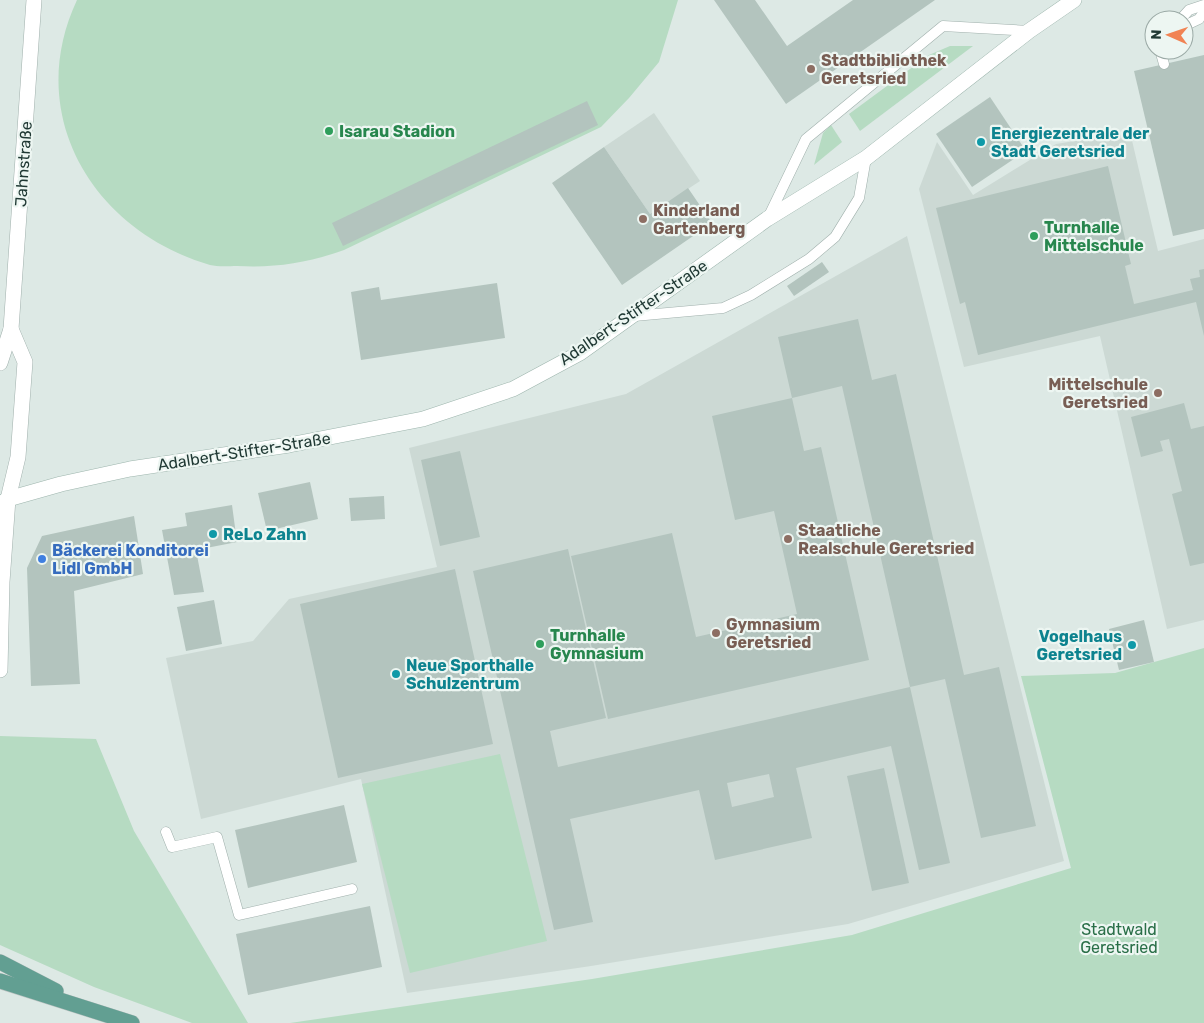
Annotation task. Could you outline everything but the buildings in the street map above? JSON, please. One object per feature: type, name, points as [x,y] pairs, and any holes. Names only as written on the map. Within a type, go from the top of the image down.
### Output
[{"type":"main road","points":[[0,962],[88,1008]]},
{"type":"main road","points":[[0,981],[132,1023]]},
{"type":"street","name":"Jahnstraße","points":[[0,363],[11,329],[34,0]]},
{"type":"street","name":"Adalbert-Stifter-Straße","points":[[4,501],[61,484],[130,469],[289,446],[423,419],[513,389],[580,352],[767,219],[866,158],[1030,31],[1074,0]]},
{"type":"street","name":"Jahnstraße","points":[[0,670],[4,501],[18,457],[25,362],[11,329]]},
{"type":"street","points":[[0,485],[4,501]]},
{"type":"lane","points":[[1189,10],[1204,5]]},
{"type":"lane","points":[[1194,21],[1199,19],[1204,12]]},
{"type":"lane","points":[[767,219],[806,139],[943,26],[1030,31]]},
{"type":"lane","points":[[1163,60],[1164,64]]},
{"type":"lane","points":[[630,316],[722,308],[751,295],[809,259],[835,237],[859,198],[866,158]]},
{"type":"lane","points":[[166,832],[172,847],[217,837],[239,915],[352,889]]},
{"type":"shaded area","points":[[654,113],[700,181],[650,214],[604,147]]},
{"type":"shaded area","name":"Mittelschule Geretsried","points":[[1130,132],[1158,251],[1204,239],[1204,620],[1167,629],[1100,336],[964,367],[919,189],[937,142],[973,195],[1056,144]]},
{"type":"shaded area","points":[[907,236],[1064,861],[848,924],[591,966],[407,993],[361,779],[201,819],[166,658],[253,641],[289,599],[437,567],[409,448],[626,394]]},
{"type":"green space","name":"Isarau Stadion","points":[[77,0],[678,0],[659,62],[629,98],[601,127],[344,250],[291,264],[220,266],[210,265],[168,249],[132,225],[102,197],[79,163],[65,125],[59,85],[62,43]]},
{"type":"green space","points":[[950,46],[973,46],[860,131],[849,114],[929,55]]},
{"type":"green space","points":[[831,125],[842,142],[814,165],[823,133]]},
{"type":"green space","name":"Stadtwald Geretsried","points":[[1204,648],[1204,1023],[290,1023],[592,979],[852,935],[1071,868],[1021,676],[1115,673]]},
{"type":"green space","points":[[0,736],[96,739],[134,831],[248,1023],[192,1023],[94,987],[0,945]]},
{"type":"green space","points":[[500,754],[547,941],[410,973],[362,784]]},
{"type":"place","name":"Stadtbibliothek Geretsried","points":[[811,69]]},
{"type":"place","name":"Isarau Stadion","points":[[329,131]]},
{"type":"place","name":"Energiezentrale der Stadt Geretsried","points":[[981,142]]},
{"type":"place","name":"Kinderland Gartenberg","points":[[643,219]]},
{"type":"place","name":"Turnhalle Mittelschule","points":[[1034,236]]},
{"type":"place","name":"Mittelschule Geretsried","points":[[1158,393]]},
{"type":"place","name":"ReLo Zahn","points":[[213,534]]},
{"type":"place","name":"Staatliche Realschule Geretsried","points":[[788,539]]},
{"type":"place","name":"Bäckerei Konditorei Lidl GmbH","points":[[42,559]]},
{"type":"place","name":"Gymnasium Geretsried","points":[[716,633]]},
{"type":"place","name":"Turnhalle Gymnasium","points":[[540,644]]},
{"type":"place","name":"Vogelhaus Geretsried","points":[[1132,645]]},
{"type":"place","name":"Neue Sporthalle Schulzentrum","points":[[396,674]]}]
